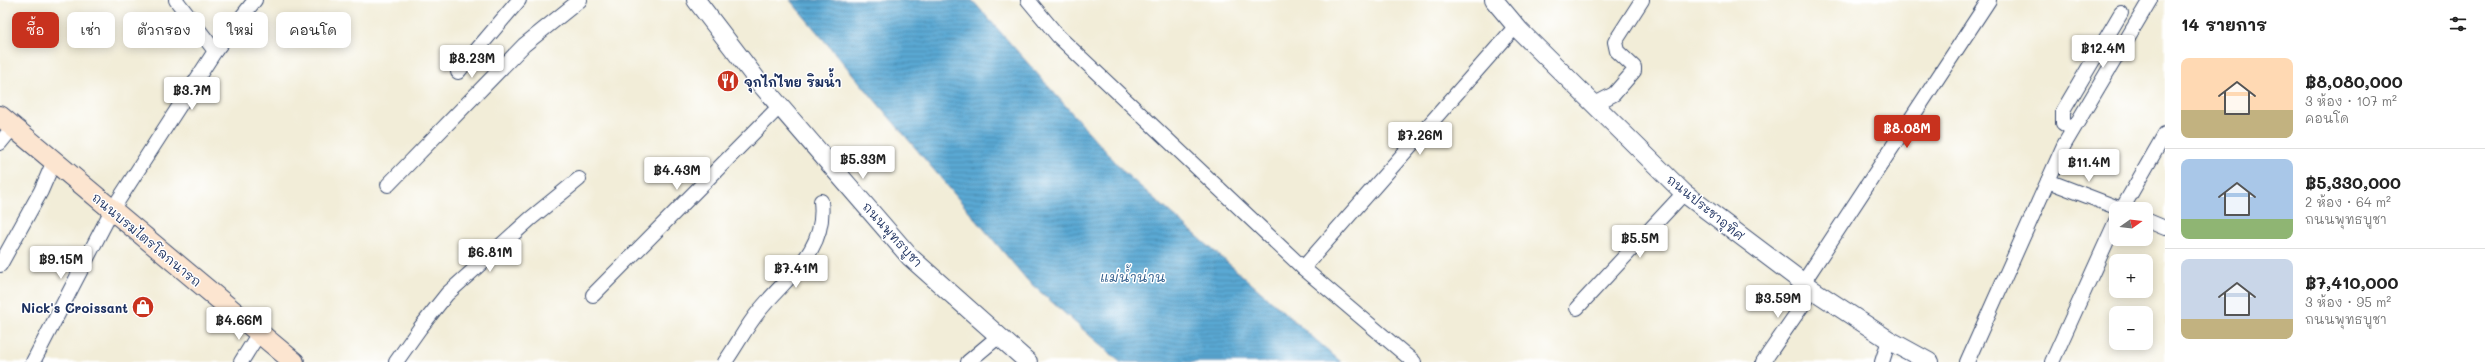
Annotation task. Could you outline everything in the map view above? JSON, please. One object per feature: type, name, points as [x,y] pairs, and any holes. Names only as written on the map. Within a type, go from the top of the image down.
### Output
[{"type":"main road","name":"ถนนบรมไตรโลกนารถ","points":[[7,121],[294,362]]},
{"type":"street","points":[[176,0],[215,51]]},
{"type":"street","points":[[33,362],[112,210],[215,51],[255,0]]},
{"type":"street","points":[[458,72],[519,0]]},
{"type":"street","points":[[388,185],[524,45],[580,0]]},
{"type":"street","name":"ถนนพุทธบูชา","points":[[696,0],[780,106],[910,256],[1028,362]]},
{"type":"street","points":[[1028,0],[1058,36],[1303,268],[1414,362]]},
{"type":"street","name":"ถนนประชาอุทิศ","points":[[1494,0],[1516,26],[1684,192],[1808,287],[1889,340],[1929,362]]},
{"type":"street","points":[[1595,104],[1614,94],[1634,71],[1634,66],[1617,51],[1615,42],[1642,0]]},
{"type":"street","points":[[1764,362],[1808,287],[1989,0]]},
{"type":"street","points":[[1967,362],[2072,130],[2150,0]]},
{"type":"street","points":[[2072,130],[2063,123],[2063,111],[2121,13]]},
{"type":"street","points":[[1303,268],[1516,26]]},
{"type":"street","points":[[593,295],[780,106]]},
{"type":"street","points":[[0,143],[7,121]]},
{"type":"street","points":[[2125,202],[2165,134]]},
{"type":"street","points":[[0,265],[40,191],[54,161]]},
{"type":"street","points":[[396,362],[447,294],[530,219],[580,179]]},
{"type":"street","points":[[2048,181],[2109,204]]},
{"type":"street","points":[[1577,308],[1684,192]]},
{"type":"street","points":[[725,362],[758,312],[810,255],[819,232],[821,201]]},
{"type":"street","points":[[2153,223],[2165,228]]},
{"type":"street","points":[[2052,362],[2109,236]]},
{"type":"street","points":[[241,362],[259,333]]},
{"type":"street","points":[[968,362],[999,336]]},
{"type":"street","points":[[1882,362],[1889,340]]},
{"type":"water","name":"แม่น้ำน่าน","points":[[790,0],[972,0],[1125,173],[1341,362],[1120,362],[1028,281]]},
{"type":"place","name":"จุกไก่ไทย ริมน้ำ","points":[[728,81]]},
{"type":"place","name":"Nick's Croissant","points":[[143,307]]}]
